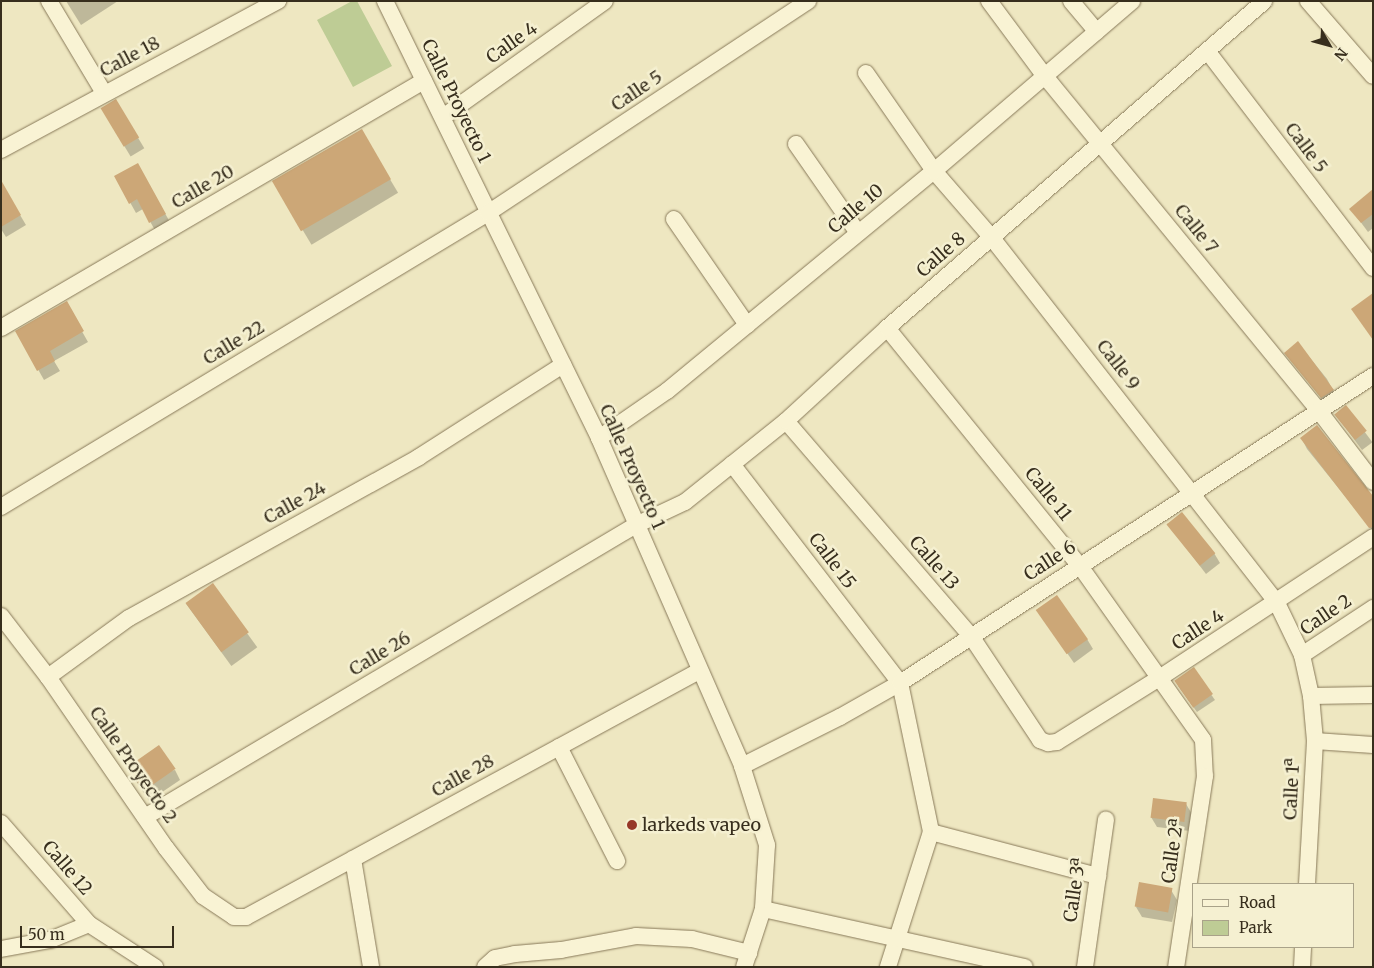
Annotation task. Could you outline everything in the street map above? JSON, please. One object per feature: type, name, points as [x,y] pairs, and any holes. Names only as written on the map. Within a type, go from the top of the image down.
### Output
[{"type":"street","points":[[49,1],[104,94]]},
{"type":"street","name":"Calle 18","points":[[1,150],[278,1]]},
{"type":"street","name":"Calle 4","points":[[443,117],[605,1]]},
{"type":"street","name":"Calle 5","points":[[488,213],[808,1]]},
{"type":"street","name":"Calle 7","points":[[989,1],[1044,75],[1320,412],[1373,482]]},
{"type":"street","points":[[1070,1],[1097,32]]},
{"type":"street","name":"Calle 10","points":[[598,438],[640,412],[747,325],[934,171],[1132,1]]},
{"type":"street","name":"Calle 8","points":[[636,525],[685,502],[786,421],[887,328],[992,238],[1099,142],[1208,52],[1264,1]]},
{"type":"street","points":[[1308,1],[1373,76]]},
{"type":"street","name":"Calle Proyecto 1","points":[[388,2],[424,81],[598,438],[742,766],[767,845],[764,909],[747,960]]},
{"type":"street","name":"Calle 5","points":[[1208,52],[1373,268]]},
{"type":"street","name":"Calle 9","points":[[866,73],[934,171],[992,238],[1195,493],[1277,602],[1302,655],[1311,696]]},
{"type":"street","name":"Calle 20","points":[[1,328],[424,81]]},
{"type":"street","points":[[796,144],[858,233]]},
{"type":"street","name":"Calle 22","points":[[1,507],[488,213]]},
{"type":"street","points":[[674,219],[747,325]]},
{"type":"street","name":"Calle 11","points":[[887,328],[1080,566],[1161,677],[1203,740]]},
{"type":"street","name":"Calle 24","points":[[48,677],[129,618],[419,457],[563,365]]},
{"type":"street","name":"Calle 6","points":[[742,766],[840,717],[900,683],[1373,376]]},
{"type":"street","name":"Calle 13","points":[[786,421],[971,636],[1040,740]]},
{"type":"street","name":"Calle 15","points":[[732,464],[900,683]]},
{"type":"street","name":"Calle 26","points":[[145,817],[636,525]]},
{"type":"street","name":"Calle 4","points":[[1040,740],[1057,742],[1277,602],[1373,537]]},
{"type":"street","name":"Calle 2","points":[[1302,655],[1373,608]]},
{"type":"street","name":"Calle Proyecto 2","points":[[1,616],[48,677],[145,817],[203,896],[234,917],[246,917]]},
{"type":"street","name":"Calle 28","points":[[246,917],[699,671]]},
{"type":"street","points":[[888,967],[896,937],[932,832],[900,683]]},
{"type":"street","points":[[1311,696],[1373,695]]},
{"type":"street","name":"Calle 1ª","points":[[1307,883],[1315,741],[1311,696]]},
{"type":"street","name":"Calle 2ª","points":[[1176,967],[1205,776],[1203,740]]},
{"type":"street","points":[[1315,741],[1373,746]]},
{"type":"street","points":[[559,747],[617,861]]},
{"type":"street","name":"Calle 3ª","points":[[1084,967],[1106,819]]},
{"type":"street","name":"Calle 12","points":[[1,823],[89,924],[155,967]]},
{"type":"street","points":[[932,832],[1098,876]]},
{"type":"street","points":[[353,859],[371,967]]},
{"type":"street","points":[[764,909],[1025,967]]},
{"type":"street","points":[[1,949],[50,940],[89,924]]},
{"type":"street","points":[[485,967],[496,958],[515,954],[561,950],[636,936],[692,938],[747,960]]},
{"type":"street","points":[[1302,967],[1303,948]]},
{"type":"green space","points":[[352,1],[357,1],[392,66],[353,87],[317,20]]},
{"type":"building","points":[[116,99],[139,138],[124,147],[101,108]]},
{"type":"building","points":[[362,129],[391,179],[301,231],[272,181]]},
{"type":"building","points":[[138,163],[166,214],[149,223],[137,199],[129,204],[114,176]]},
{"type":"building","points":[[1,180],[21,215],[1,227]]},
{"type":"building","points":[[1373,189],[1373,214],[1361,223],[1349,209]]},
{"type":"building","points":[[1373,293],[1373,340],[1351,309]]},
{"type":"building","points":[[67,301],[84,331],[50,351],[55,361],[37,371],[15,331]]},
{"type":"building","points":[[1298,341],[1334,390],[1321,398],[1284,353]]},
{"type":"building","points":[[1346,405],[1367,431],[1355,440],[1334,414]]},
{"type":"building","points":[[1317,425],[1373,496],[1373,527],[1369,528],[1300,438]]},
{"type":"building","points":[[1182,512],[1215,553],[1200,566],[1166,525]]},
{"type":"building","points":[[213,583],[249,632],[221,652],[185,603]]},
{"type":"building","points":[[1057,595],[1088,639],[1067,654],[1036,610]]},
{"type":"building","points":[[1194,667],[1213,694],[1193,708],[1174,681]]},
{"type":"building","points":[[159,745],[176,769],[144,791],[127,767]]},
{"type":"building","points":[[1153,798],[1187,802],[1184,822],[1151,818]]},
{"type":"building","points":[[1139,882],[1172,888],[1168,913],[1135,907]]},
{"type":"place","name":"larkeds vapeo","points":[[632,825]]}]
